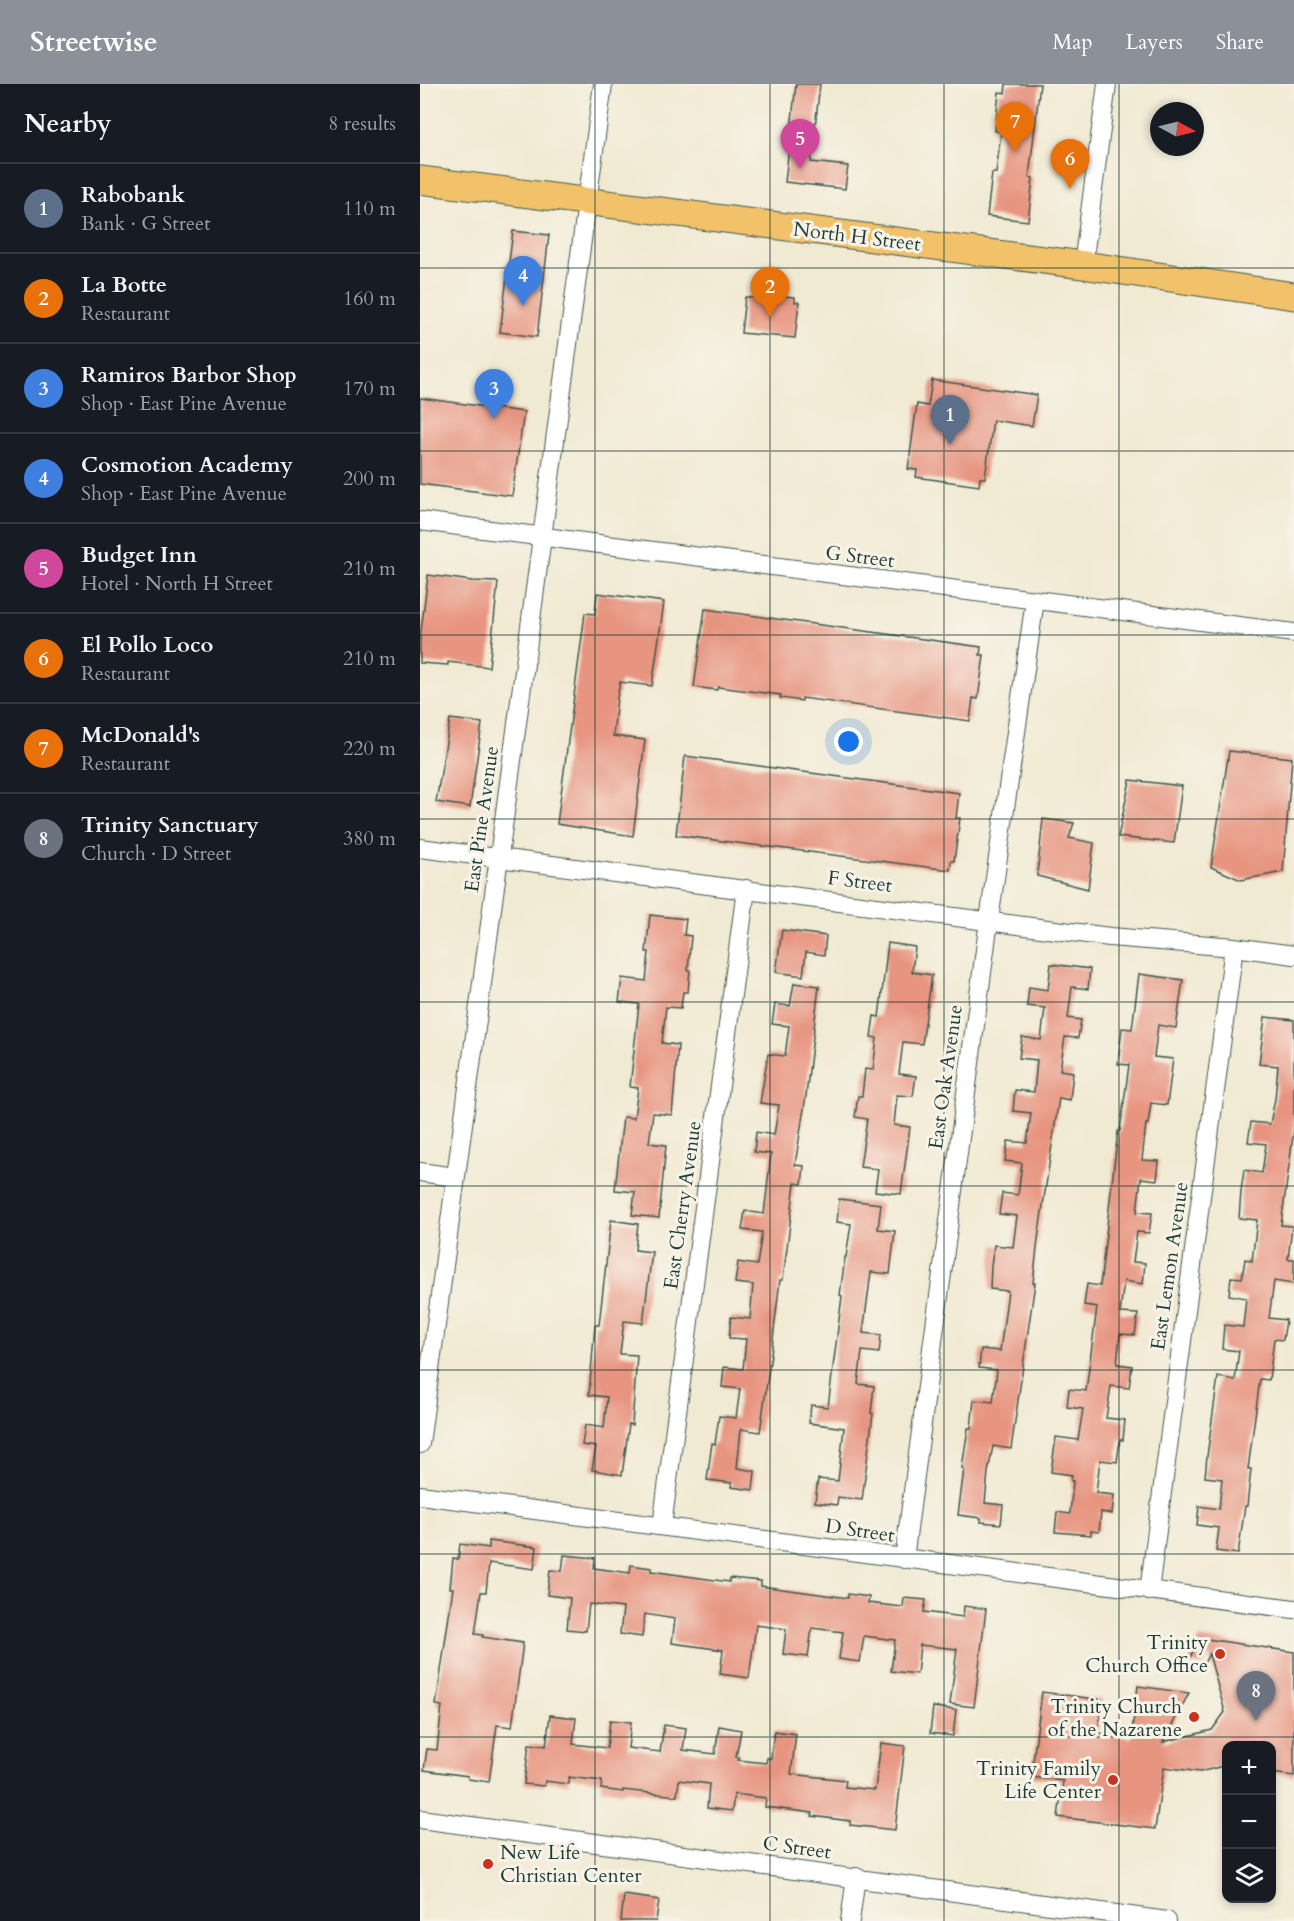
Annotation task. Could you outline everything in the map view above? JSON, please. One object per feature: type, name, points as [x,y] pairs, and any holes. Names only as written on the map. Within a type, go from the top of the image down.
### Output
[{"type":"highway","name":"North H Street","points":[[420,180],[1083,265],[1294,296]]},
{"type":"street","name":"East Pine Avenue","points":[[420,1444],[603,84]]},
{"type":"street","points":[[1083,265],[1107,84]]},
{"type":"street","name":"G Street","points":[[420,521],[543,539],[1294,633]]},
{"type":"street","name":"East Oak Avenue","points":[[904,1559],[989,920],[1035,600]]},
{"type":"street","name":"F Street","points":[[420,848],[1110,937],[1234,947],[1294,955]]},
{"type":"street","name":"East Cherry Avenue","points":[[662,1526],[746,890]]},
{"type":"street","name":"East Lemon Avenue","points":[[1149,1591],[1234,947]]},
{"type":"street","points":[[420,1172],[455,1177]]},
{"type":"street","name":"D Street","points":[[420,1495],[1294,1609]]},
{"type":"street","name":"C Street","points":[[420,1819],[856,1877],[1105,1917],[1167,1921]]},
{"type":"street","points":[[850,1921],[856,1877]]},
{"type":"building","points":[[796,84],[820,84],[811,162],[848,166],[845,189],[785,182]]},
{"type":"building","points":[[1006,84],[1040,84],[1029,177],[1033,178],[1028,221],[987,216],[992,173],[996,173],[1001,132],[995,131],[999,92],[1005,93]]},
{"type":"building","points":[[513,231],[549,235],[537,337],[500,332]]},
{"type":"building","points":[[757,294],[795,297],[795,302],[799,302],[795,338],[741,333],[745,297],[757,298]]},
{"type":"building","points":[[932,380],[1037,395],[1032,426],[993,420],[985,478],[980,478],[979,486],[916,477],[917,470],[908,469],[917,404],[928,406]]},
{"type":"building","points":[[420,398],[524,412],[512,496],[420,484]]},
{"type":"building","points":[[428,575],[498,582],[489,667],[448,662],[448,665],[420,663],[420,639]]},
{"type":"building","points":[[597,593],[664,602],[652,686],[620,682],[617,698],[613,736],[645,740],[633,836],[557,824],[585,613],[595,614]]},
{"type":"building","points":[[705,609],[981,647],[980,655],[984,655],[978,699],[973,698],[970,721],[802,698],[802,701],[780,698],[781,695],[718,687],[717,690],[694,687]]},
{"type":"building","points":[[450,719],[482,723],[470,807],[436,802]]},
{"type":"building","points":[[1229,751],[1292,758],[1283,872],[1241,880],[1211,867]]},
{"type":"building","points":[[685,756],[959,793],[956,818],[960,818],[954,861],[951,861],[950,870],[676,835]]},
{"type":"building","points":[[1130,780],[1182,786],[1174,843],[1118,837]]},
{"type":"building","points":[[1043,819],[1074,823],[1069,838],[1094,843],[1088,889],[1037,876]]},
{"type":"building","points":[[650,915],[686,919],[684,935],[691,936],[688,992],[683,992],[681,1008],[666,1007],[662,1043],[678,1045],[672,1115],[653,1113],[649,1143],[666,1145],[659,1218],[632,1215],[635,1192],[615,1190],[623,1117],[634,1118],[638,1088],[630,1087],[639,1004],[619,1002],[622,978],[646,981]]},
{"type":"building","points":[[782,930],[826,936],[824,955],[806,952],[803,976],[776,972]]},
{"type":"building","points":[[888,943],[915,947],[912,972],[932,975],[922,1044],[903,1042],[899,1074],[916,1076],[913,1096],[897,1095],[894,1125],[910,1127],[901,1194],[875,1191],[878,1169],[860,1167],[867,1119],[855,1117],[858,1096],[862,1096],[865,1069],[873,1070],[877,1038],[871,1037],[874,1016],[879,1017]]},
{"type":"building","points":[[1051,964],[1090,969],[1088,989],[1072,987],[1068,1018],[1081,1020],[1078,1038],[1065,1037],[1060,1070],[1073,1072],[1070,1100],[1059,1098],[1011,1449],[993,1446],[988,1472],[985,1503],[1003,1505],[1001,1524],[981,1522],[981,1518],[958,1515],[964,1469],[962,1468],[968,1428],[971,1428],[974,1400],[993,1402],[997,1370],[979,1368],[981,1349],[1000,1351],[1008,1291],[990,1289],[991,1266],[994,1245],[1013,1247],[1017,1216],[999,1214],[1002,1193],[1018,1195],[1022,1163],[1005,1161],[1008,1141],[1027,1143],[1031,1113],[1013,1111],[1015,1090],[1034,1092],[1037,1060],[1019,1058],[1022,1037],[1041,1040],[1045,1008],[1027,1006],[1029,987],[1048,990]]},
{"type":"building","points":[[1139,974],[1183,980],[1176,1028],[1158,1025],[1154,1057],[1173,1059],[1167,1105],[1151,1103],[1148,1124],[1146,1124],[1142,1160],[1159,1161],[1157,1180],[1141,1178],[1137,1212],[1152,1213],[1149,1233],[1137,1232],[1133,1262],[1145,1263],[1143,1284],[1124,1281],[1120,1313],[1138,1314],[1135,1335],[1120,1334],[1117,1364],[1132,1366],[1129,1388],[1111,1386],[1106,1418],[1125,1420],[1123,1440],[1120,1439],[1117,1462],[1100,1460],[1096,1493],[1114,1495],[1112,1514],[1101,1512],[1099,1532],[1091,1531],[1091,1535],[1055,1532],[1057,1512],[1070,1514],[1073,1481],[1071,1481],[1072,1475],[1051,1472],[1056,1437],[1078,1440],[1083,1409],[1067,1407],[1069,1389],[1086,1391],[1097,1307],[1084,1305],[1087,1284],[1100,1286],[1118,1131],[1120,1131],[1129,1065],[1118,1064],[1122,1028],[1132,1029]]},
{"type":"building","points":[[794,983],[819,986],[795,1165],[804,1166],[802,1184],[795,1183],[760,1432],[741,1429],[737,1468],[755,1471],[753,1490],[731,1487],[732,1483],[707,1480],[712,1443],[715,1444],[719,1416],[736,1418],[740,1389],[722,1387],[724,1367],[743,1369],[746,1339],[729,1338],[731,1317],[750,1319],[753,1285],[735,1283],[738,1262],[757,1265],[762,1232],[742,1230],[745,1211],[764,1214],[771,1154],[754,1152],[756,1132],[774,1135],[779,1105],[760,1103],[768,1054],[785,1056],[789,1026],[772,1024],[775,1004],[790,1006]]},
{"type":"building","points":[[1265,1017],[1294,1020],[1294,1129],[1281,1225],[1292,1226],[1288,1259],[1294,1259],[1294,1284],[1274,1281],[1269,1318],[1286,1320],[1283,1340],[1274,1339],[1269,1380],[1260,1379],[1248,1469],[1251,1469],[1247,1506],[1245,1506],[1238,1554],[1216,1551],[1219,1528],[1197,1525],[1199,1506],[1219,1509],[1222,1479],[1205,1477],[1207,1456],[1218,1377],[1235,1380],[1239,1351],[1222,1349],[1224,1325],[1243,1327],[1246,1298],[1229,1295],[1231,1277],[1242,1278],[1245,1259],[1252,1261],[1257,1220],[1239,1218],[1241,1191],[1244,1170],[1262,1173],[1266,1144],[1248,1142],[1251,1122],[1270,1124],[1275,1099],[1278,1066],[1259,1064]]},
{"type":"building","points":[[839,1199],[881,1204],[878,1229],[895,1231],[890,1274],[871,1272],[863,1333],[881,1335],[879,1353],[862,1351],[858,1384],[874,1386],[871,1413],[873,1414],[862,1500],[838,1497],[837,1505],[815,1502],[818,1479],[838,1481],[844,1428],[809,1423],[811,1405],[828,1407],[842,1296],[840,1295],[851,1224],[837,1222]]},
{"type":"building","points":[[611,1220],[638,1224],[635,1250],[652,1252],[643,1323],[624,1321],[620,1354],[637,1355],[632,1425],[629,1424],[622,1475],[592,1470],[596,1447],[582,1445],[585,1425],[604,1428],[607,1397],[589,1395],[595,1325],[599,1325]]},
{"type":"building","points":[[489,1541],[537,1547],[534,1569],[489,1563],[486,1592],[481,1592],[475,1634],[523,1643],[512,1727],[497,1725],[489,1782],[468,1779],[468,1776],[424,1770],[427,1749],[437,1750],[442,1706],[436,1705],[453,1588],[450,1588],[453,1558],[458,1559],[460,1544],[489,1548]]},
{"type":"building","points":[[564,1555],[595,1558],[594,1568],[630,1573],[631,1565],[651,1568],[651,1571],[729,1582],[730,1578],[761,1581],[761,1586],[848,1598],[848,1594],[869,1597],[868,1603],[903,1607],[904,1598],[926,1600],[924,1612],[963,1617],[964,1606],[986,1609],[974,1707],[950,1704],[957,1649],[920,1645],[917,1674],[891,1671],[895,1640],[864,1636],[860,1662],[839,1659],[843,1632],[812,1628],[808,1657],[783,1654],[786,1629],[756,1625],[749,1678],[720,1674],[723,1650],[672,1643],[675,1619],[645,1614],[642,1637],[620,1634],[623,1608],[589,1604],[586,1631],[567,1629],[570,1598],[547,1595],[550,1570],[562,1571]]},
{"type":"building","points":[[1200,1638],[1294,1652],[1294,1776],[1276,1774],[1276,1741],[1222,1741],[1222,1766],[1200,1772],[1164,1767],[1155,1829],[1058,1817],[1063,1781],[1031,1777],[1042,1692],[1102,1700],[1098,1733],[1131,1738],[1138,1686],[1189,1693],[1163,1742],[1212,1730],[1225,1712],[1209,1654],[1203,1665],[1187,1663]]},
{"type":"building","points":[[933,1707],[956,1710],[953,1736],[930,1733]]},
{"type":"building","points":[[550,1715],[576,1718],[573,1744],[607,1748],[610,1720],[631,1722],[628,1748],[660,1752],[664,1725],[686,1728],[683,1750],[715,1754],[719,1726],[741,1730],[736,1757],[739,1757],[738,1760],[766,1763],[767,1758],[771,1758],[774,1731],[796,1734],[791,1774],[846,1780],[845,1787],[875,1790],[881,1743],[905,1746],[895,1830],[850,1825],[850,1821],[812,1816],[813,1813],[765,1807],[766,1798],[734,1794],[732,1811],[707,1808],[709,1784],[679,1780],[677,1796],[601,1789],[602,1781],[569,1777],[568,1784],[545,1781],[544,1786],[524,1784],[529,1744],[546,1746]]},
{"type":"building","points":[[624,1895],[659,1900],[656,1921],[621,1921]]},
{"type":"place","name":"McDonald's","points":[[1015,152]]},
{"type":"place","name":"Budget Inn","points":[[800,169]]},
{"type":"place","name":"El Pollo Loco","points":[[1070,189]]},
{"type":"place","name":"Cosmotion Academy","points":[[523,306]]},
{"type":"place","name":"La Botte","points":[[770,317]]},
{"type":"place","name":"Ramiros Barbor Shop","points":[[494,419]]},
{"type":"place","name":"Rabobank","points":[[950,445]]},
{"type":"place","name":"Trinity Church Office","points":[[1220,1654]]},
{"type":"place","name":"Trinity Church of the Nazarene","points":[[1194,1717]]},
{"type":"place","name":"Trinity Sanctuary","points":[[1256,1721]]},
{"type":"place","name":"Trinity Family Life Center","points":[[1113,1780]]},
{"type":"place","name":"New Life Christian Center","points":[[488,1864]]}]
